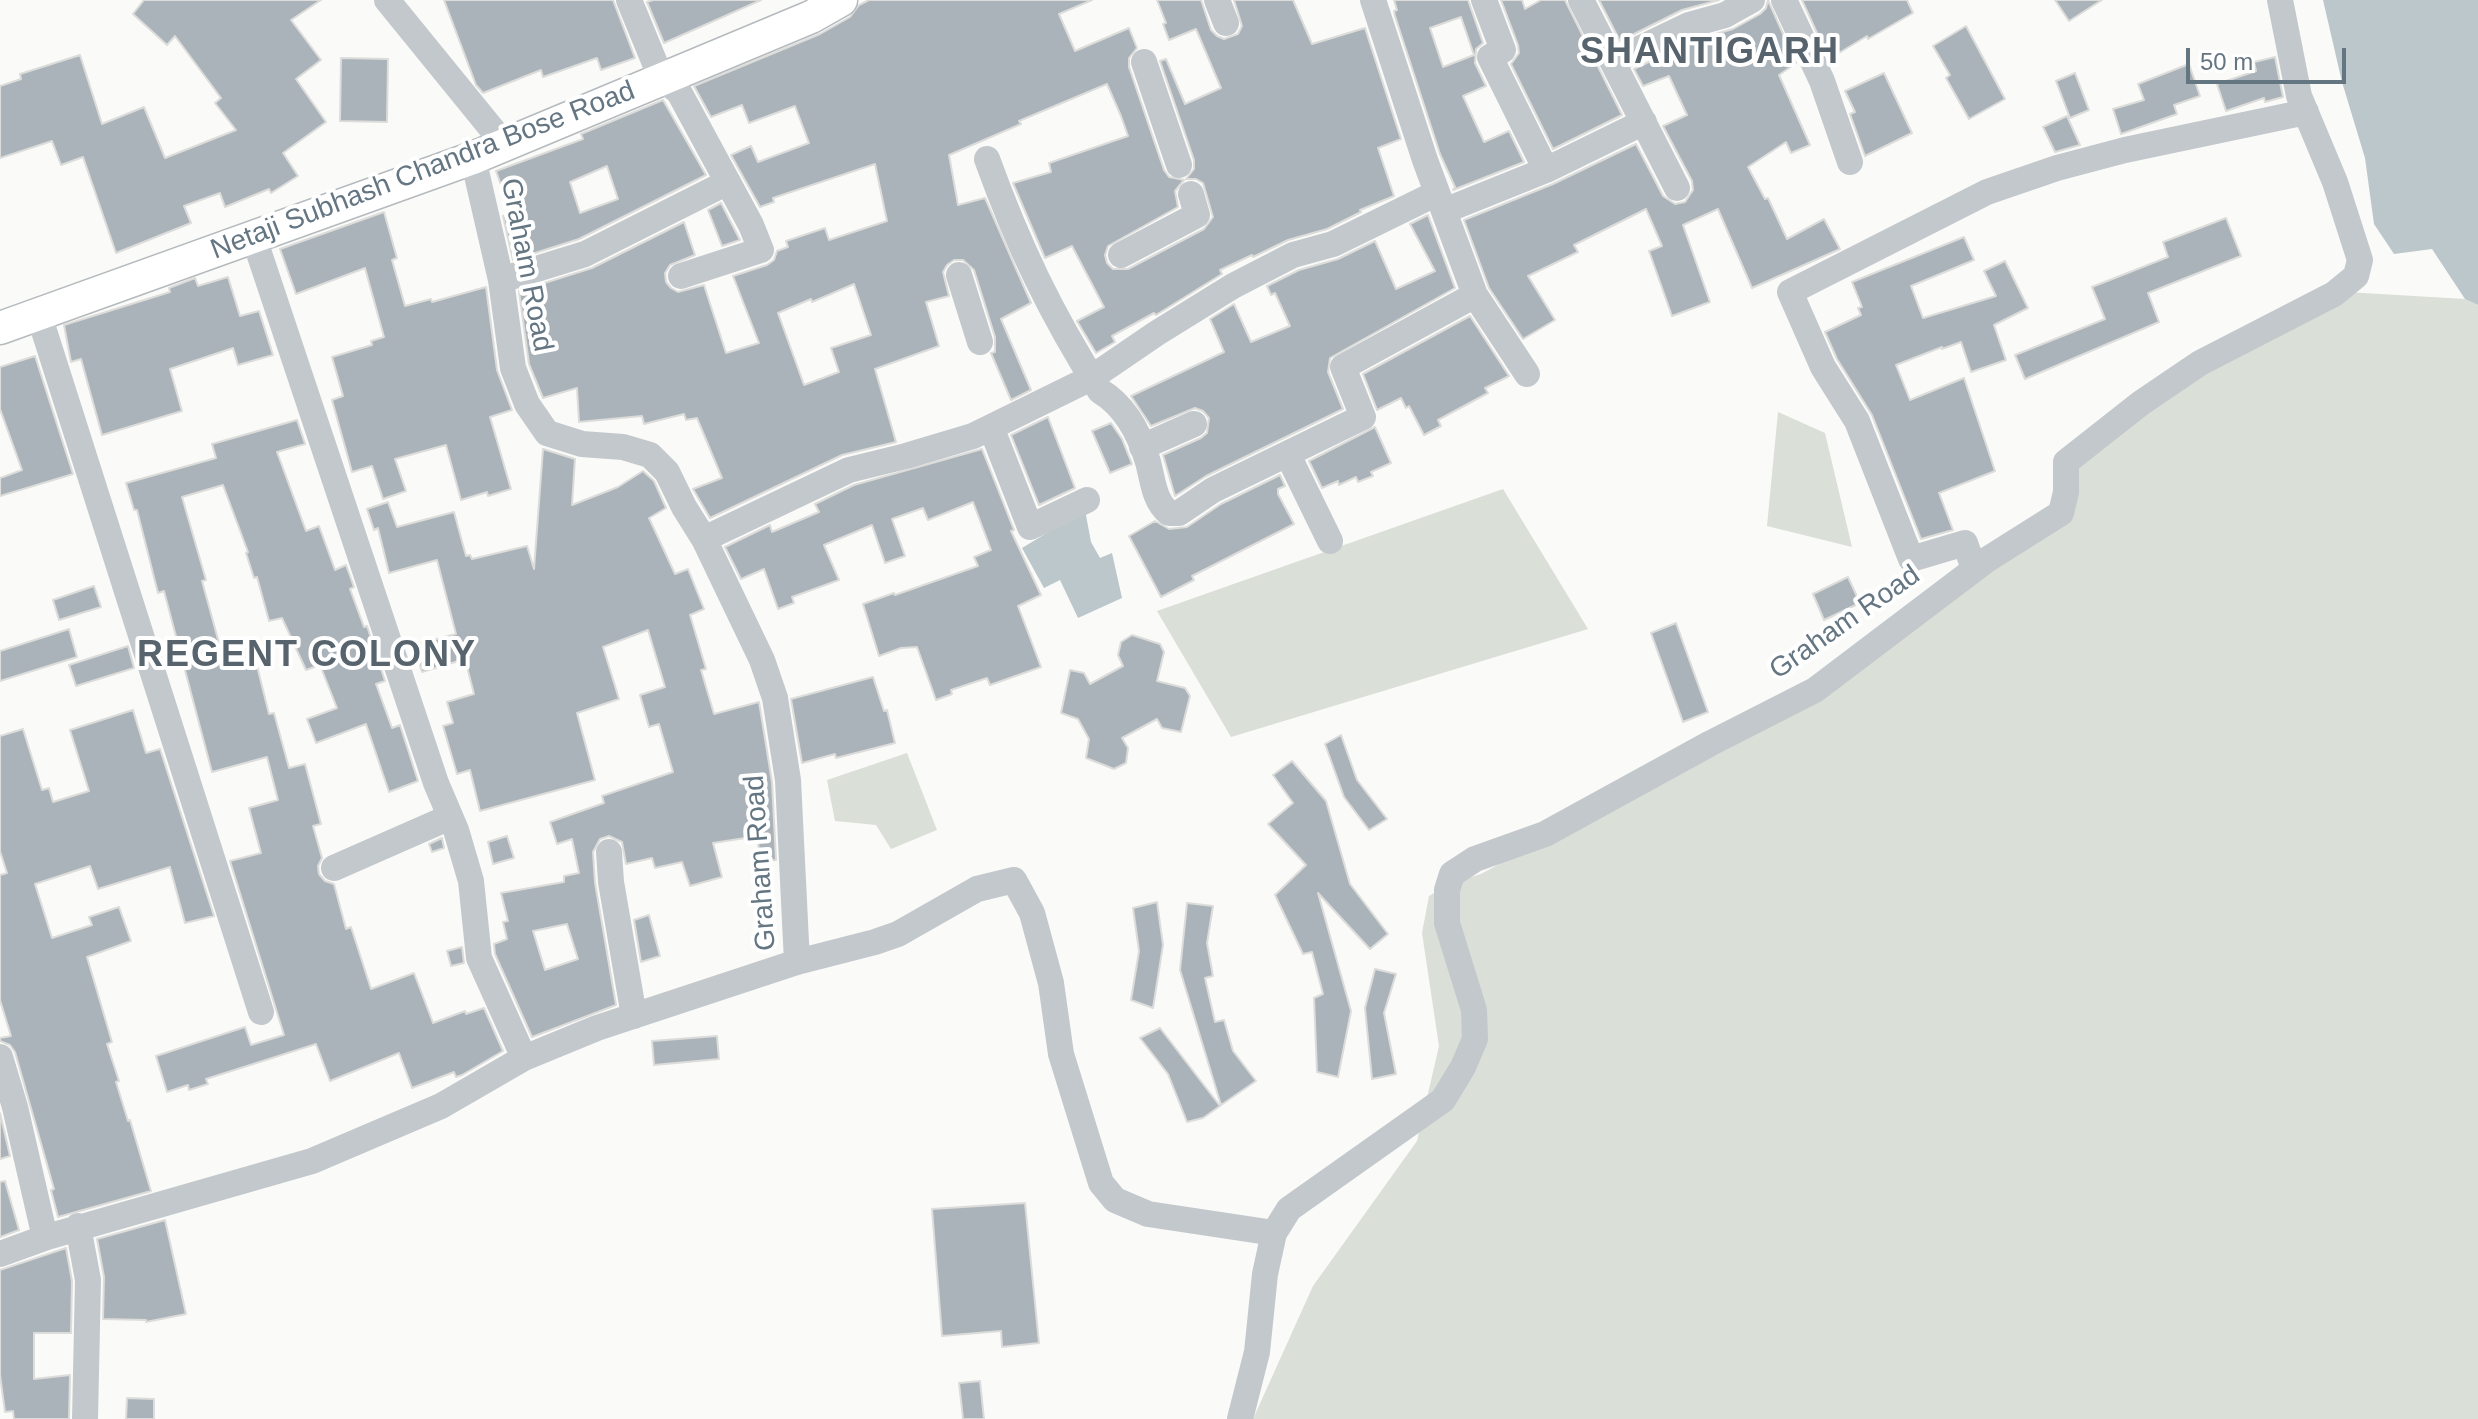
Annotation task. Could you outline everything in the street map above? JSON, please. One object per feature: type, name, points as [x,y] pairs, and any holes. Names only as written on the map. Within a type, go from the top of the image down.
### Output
[{"type":"main road","name":"Netaji Subhash Chandra Bose Road","points":[[0,328],[473,158],[811,17],[841,0]]},
{"type":"street","points":[[387,0],[505,145]]},
{"type":"street","points":[[629,0],[661,78],[679,92],[751,225],[761,250],[681,276]]},
{"type":"street","points":[[1373,0],[1386,46],[1475,295],[1527,374]]},
{"type":"street","points":[[1484,0],[1503,50],[1490,57],[1546,170]]},
{"type":"street","points":[[1581,0],[1677,188]]},
{"type":"street","points":[[1614,61],[1689,25],[1725,15],[1752,0]]},
{"type":"street","points":[[1784,0],[1822,81],[1850,162]]},
{"type":"street","name":"Graham Road","points":[[1240,1419],[1257,1352],[1265,1274],[1274,1233],[1289,1209],[1443,1100],[1475,1039],[1474,1010],[1447,923],[1447,890],[1452,874],[1475,859],[1550,831],[1815,690],[1974,569],[2061,513],[2066,492],[2066,462],[2116,423],[2200,363],[2334,294],[2356,276],[2360,260],[2335,182],[2299,96],[2280,0]]},
{"type":"street","points":[[1144,62],[1179,165]]},
{"type":"street","points":[[1974,569],[1965,543],[1911,559],[1857,421],[1823,367],[1790,292],[1987,192],[2057,168],[2125,150],[2306,112]]},
{"type":"street","points":[[704,539],[849,470],[973,436],[1091,378],[1233,286],[1293,255],[1333,244],[1440,202],[1546,170],[1644,122]]},
{"type":"street","name":"Graham Road","points":[[473,158],[501,280],[513,368],[527,404],[547,433],[582,444],[623,447],[650,455],[667,472],[704,539],[762,660],[775,698],[788,780],[797,962],[898,934],[977,889],[1014,880],[1032,913],[1051,983],[1061,1054],[1101,1183],[1115,1200],[1148,1214],[1274,1233]]},
{"type":"street","points":[[987,159],[1012,228],[1048,306],[1100,391],[1110,397],[1132,423],[1152,486],[1163,508],[1169,513],[1179,513],[1213,490],[1363,417],[1343,367],[1475,295]]},
{"type":"street","points":[[501,280],[585,254],[728,182]]},
{"type":"street","points":[[1121,255],[1197,215],[1191,194]]},
{"type":"street","points":[[254,238],[471,881],[479,958],[524,1058]]},
{"type":"street","points":[[959,275],[980,342]]},
{"type":"street","points":[[39,315],[261,1012]]},
{"type":"street","points":[[1142,447],[1194,424]]},
{"type":"street","points":[[991,427],[1030,527],[1087,500]]},
{"type":"street","points":[[1288,455],[1330,541]]},
{"type":"street","points":[[334,868],[450,817]]},
{"type":"street","points":[[609,852],[611,882],[634,1016]]},
{"type":"street","points":[[0,1254],[78,1226],[312,1161],[441,1106],[524,1058],[597,1028],[797,962]]},
{"type":"street","points":[[0,1057],[47,1237]]},
{"type":"street","points":[[78,1226],[88,1280],[85,1419]]},
{"type":"shaded area","points":[[2323,0],[2478,0],[2478,305],[2465,299],[2432,249],[2394,254],[2374,224],[2365,158],[2342,82]]},
{"type":"shaded area","points":[[2346,292],[2465,299],[2478,305],[2478,1419],[1253,1419],[1313,1286],[1417,1141],[1439,1046],[1422,933],[1429,896],[1451,883],[1481,874],[1716,746],[2066,518],[2070,466],[2207,365]]},
{"type":"shaded area","points":[[1778,412],[1825,433],[1852,547],[1767,526]]},
{"type":"shaded area","points":[[1503,489],[1588,629],[1231,737],[1157,611]]},
{"type":"shaded area","points":[[1085,510],[1091,542],[1100,558],[1112,553],[1122,598],[1078,618],[1060,580],[1044,588],[1022,548]]},
{"type":"shaded area","points":[[907,753],[937,830],[891,849],[876,825],[835,821],[827,780]]},
{"type":"building","points":[[144,0],[321,0],[291,20],[321,60],[296,79],[326,122],[283,153],[298,176],[271,193],[269,189],[225,207],[220,193],[184,206],[191,223],[116,253],[83,157],[61,165],[52,141],[0,158],[0,86],[21,79],[20,74],[80,55],[102,124],[144,107],[165,158],[236,130],[215,103],[221,98],[175,36],[167,45],[133,14]]},
{"type":"building","points":[[444,0],[613,0],[635,58],[601,70],[597,58],[543,77],[541,70],[483,93],[476,85]]},
{"type":"building","points":[[761,0],[664,43],[647,2]]},
{"type":"building","points":[[869,0],[1092,0],[1059,14],[1075,51],[1129,28],[1137,48],[1129,58],[1129,67],[1164,170],[1169,177],[1184,180],[1175,191],[1178,207],[1108,246],[1105,255],[1113,269],[1128,269],[1204,229],[1213,217],[1203,183],[1186,179],[1194,169],[1194,160],[1160,61],[1166,59],[1185,104],[1221,88],[1196,29],[1169,40],[1157,0],[1201,0],[1211,30],[1224,39],[1238,34],[1242,26],[1234,0],[1293,0],[1312,44],[1365,28],[1401,139],[1378,148],[1394,196],[1360,210],[1327,229],[1288,240],[1220,270],[1222,274],[1156,315],[1154,313],[1112,336],[1115,342],[1096,353],[1077,321],[1104,307],[1072,246],[1045,258],[1013,183],[1051,172],[1049,163],[1128,136],[1107,84],[1019,121],[1021,124],[949,155],[958,205],[985,198],[1031,303],[1001,319],[1031,390],[1011,400],[991,353],[995,352],[995,337],[974,270],[963,260],[954,260],[943,272],[949,296],[926,302],[939,346],[875,369],[896,442],[842,455],[710,518],[693,489],[722,478],[697,418],[686,420],[684,414],[644,424],[642,416],[579,422],[577,388],[543,398],[529,364],[519,291],[592,268],[684,222],[695,255],[670,265],[665,273],[666,282],[678,292],[704,285],[726,353],[759,343],[733,276],[767,265],[774,260],[777,251],[788,247],[786,241],[825,228],[829,240],[887,221],[875,164],[773,198],[774,202],[760,207],[731,155],[751,146],[758,162],[809,143],[795,106],[749,123],[742,105],[711,117],[694,86],[820,34],[850,17],[859,5]],"holes":[[[854,284],[871,335],[831,348],[839,372],[804,385],[778,313]]]},
{"type":"building","points":[[1394,0],[1468,0],[1483,43],[1476,49],[1475,63],[1486,86],[1463,96],[1484,142],[1509,131],[1524,162],[1453,190],[1455,187],[1440,154],[1395,16],[1394,11],[1397,10]],"holes":[[[1461,17],[1474,55],[1443,67],[1430,28]]]},
{"type":"building","points":[[1501,0],[1522,0],[1525,9],[1541,0],[1565,0],[1622,115],[1553,149],[1511,64],[1519,53],[1518,45]]},
{"type":"building","points":[[1599,0],[1719,0],[1682,10],[1620,41]]},
{"type":"building","points":[[1768,0],[1796,63],[1779,75],[1810,145],[1791,153],[1786,142],[1748,167],[1765,199],[1768,198],[1787,239],[1824,219],[1840,249],[1752,288],[1718,209],[1683,225],[1710,302],[1672,316],[1649,251],[1662,246],[1646,209],[1574,245],[1578,252],[1528,276],[1555,320],[1523,339],[1489,288],[1464,220],[1553,184],[1636,144],[1663,196],[1675,204],[1685,202],[1693,190],[1692,181],[1663,126],[1687,115],[1669,76],[1643,86],[1634,69],[1695,40],[1733,29],[1760,14]]},
{"type":"building","points":[[1802,0],[1907,0],[1913,13],[1829,59]]},
{"type":"building","points":[[2055,0],[2102,0],[2069,21]]},
{"type":"building","points":[[1966,26],[2005,99],[1969,119],[1946,78],[1950,75],[1933,46]]},
{"type":"building","points":[[2275,57],[2283,97],[2265,102],[2264,98],[2226,111],[2217,84],[2256,71],[2254,62]]},
{"type":"building","points":[[341,58],[388,59],[387,122],[340,121]]},
{"type":"building","points":[[2189,64],[2200,96],[2174,105],[2177,114],[2121,134],[2113,109],[2144,100],[2138,84]]},
{"type":"building","points":[[1884,73],[1912,133],[1865,156],[1850,114],[1855,112],[1845,91]]},
{"type":"building","points":[[2075,73],[2089,110],[2070,118],[2056,81]]},
{"type":"building","points":[[663,100],[706,175],[579,239],[513,260],[503,216],[511,213],[496,171],[583,139],[581,134]],"holes":[[[607,166],[618,199],[580,213],[570,182]]]},
{"type":"building","points":[[2067,116],[2080,145],[2055,152],[2043,127]]},
{"type":"building","points":[[721,203],[740,240],[722,246],[708,210]]},
{"type":"building","points":[[384,212],[397,258],[392,260],[405,306],[486,287],[497,370],[512,410],[490,417],[511,489],[461,500],[446,445],[395,459],[406,491],[383,499],[372,466],[352,472],[332,400],[343,396],[332,357],[372,345],[371,341],[384,337],[365,268],[296,294],[280,249]]},
{"type":"building","points":[[1428,215],[1455,288],[1330,358],[1328,372],[1343,409],[1206,476],[1175,496],[1163,455],[1201,438],[1207,433],[1209,418],[1195,408],[1151,426],[1131,396],[1224,352],[1210,319],[1234,304],[1251,342],[1290,326],[1275,293],[1271,295],[1267,286],[1299,270],[1338,259],[1375,241],[1396,289],[1435,271],[1410,224]]},
{"type":"building","points":[[2226,218],[2241,256],[2148,293],[2159,322],[2025,379],[2015,355],[2105,319],[2092,287],[2168,257],[2163,242]]},
{"type":"building","points":[[1964,237],[1974,260],[1911,286],[1923,318],[1996,296],[1984,271],[2005,261],[2028,308],[1994,325],[2006,360],[1971,372],[1961,342],[1896,365],[1910,400],[1964,378],[1995,471],[1939,493],[1953,530],[1921,539],[1872,415],[1837,359],[1825,332],[1861,315],[1858,308],[1862,307],[1852,282]]},
{"type":"building","points":[[228,277],[240,316],[259,311],[273,355],[238,365],[233,348],[170,369],[182,411],[102,435],[81,359],[71,362],[64,325],[170,292],[169,288],[195,278],[198,286]]},
{"type":"building","points":[[1470,316],[1509,376],[1485,388],[1488,393],[1438,420],[1441,426],[1424,435],[1409,406],[1406,408],[1401,398],[1377,410],[1363,374]]},
{"type":"building","points":[[35,356],[73,474],[0,496],[0,478],[22,470],[0,409],[0,367]]},
{"type":"building","points":[[1048,417],[1075,488],[1039,505],[1011,435]]},
{"type":"building","points":[[297,420],[305,444],[277,452],[306,531],[319,526],[335,570],[346,565],[354,587],[350,589],[364,627],[367,626],[385,681],[376,684],[392,728],[400,725],[418,781],[389,792],[366,724],[316,743],[307,719],[337,708],[320,665],[306,670],[282,618],[269,621],[257,577],[254,578],[248,552],[223,485],[182,497],[206,580],[202,581],[222,654],[252,646],[269,714],[274,713],[289,768],[305,764],[321,824],[313,826],[322,858],[318,866],[319,874],[325,881],[334,884],[346,929],[351,927],[371,989],[414,973],[433,1023],[465,1011],[466,1014],[484,1008],[503,1051],[462,1075],[456,1077],[454,1072],[412,1088],[399,1053],[330,1081],[316,1044],[206,1079],[208,1084],[189,1090],[188,1085],[167,1092],[156,1056],[245,1027],[251,1045],[284,1035],[230,861],[261,853],[249,808],[278,800],[267,757],[212,772],[164,591],[158,593],[137,510],[134,510],[126,483],[216,458],[212,444]]},
{"type":"building","points":[[1111,423],[1122,439],[1132,464],[1110,473],[1092,431]]},
{"type":"building","points":[[1375,427],[1391,463],[1358,482],[1356,477],[1322,488],[1309,461]]},
{"type":"building","points":[[543,449],[575,459],[572,505],[618,487],[643,471],[654,481],[666,508],[649,518],[675,574],[688,569],[704,609],[690,615],[706,669],[701,670],[714,714],[759,702],[772,782],[776,860],[759,861],[758,836],[713,843],[722,877],[690,886],[682,862],[655,868],[652,858],[626,864],[622,842],[609,836],[600,839],[593,852],[595,883],[616,1005],[532,1037],[495,954],[494,944],[507,939],[503,922],[508,921],[501,893],[564,882],[564,876],[579,873],[572,839],[557,844],[550,822],[604,803],[602,796],[673,772],[659,724],[649,727],[640,695],[665,687],[648,630],[603,647],[619,699],[577,713],[595,780],[480,811],[470,770],[457,774],[443,726],[453,723],[447,702],[474,694],[465,659],[422,672],[414,645],[456,634],[437,560],[389,573],[378,528],[374,530],[367,509],[388,502],[397,527],[454,512],[466,556],[470,555],[472,559],[527,546],[534,569]],"holes":[[[567,924],[578,959],[545,970],[533,931]]]},
{"type":"building","points":[[982,449],[1014,530],[1011,531],[1041,595],[1018,606],[1041,667],[990,685],[987,678],[951,690],[952,694],[936,700],[917,647],[901,648],[879,656],[863,604],[978,566],[974,557],[991,550],[973,502],[928,520],[923,508],[892,519],[905,556],[885,563],[872,525],[824,545],[839,580],[792,597],[794,603],[778,609],[764,569],[741,579],[725,547],[770,525],[772,532],[819,512],[815,504],[854,485]]},
{"type":"building","points":[[1280,475],[1285,486],[1278,489],[1278,494],[1294,524],[1192,576],[1194,580],[1161,597],[1129,536],[1155,521],[1169,529],[1187,527],[1221,504]]},
{"type":"building","points":[[1848,577],[1860,603],[1824,620],[1813,594]]},
{"type":"building","points":[[94,586],[101,607],[59,620],[53,600]]},
{"type":"building","points":[[1676,623],[1708,712],[1683,722],[1651,633]]},
{"type":"building","points":[[69,629],[77,657],[0,681],[0,651]]},
{"type":"building","points":[[1132,635],[1160,644],[1164,652],[1157,681],[1185,688],[1190,696],[1181,732],[1162,728],[1157,719],[1122,738],[1128,748],[1126,763],[1114,769],[1086,758],[1089,739],[1078,719],[1061,713],[1070,670],[1084,673],[1090,684],[1123,666],[1118,655],[1121,642]]},
{"type":"building","points":[[128,646],[134,668],[76,686],[69,665]]},
{"type":"building","points":[[873,677],[884,711],[887,710],[895,743],[802,763],[791,699]]},
{"type":"building","points":[[133,710],[146,753],[160,749],[214,916],[185,923],[170,867],[98,889],[90,866],[35,884],[52,938],[92,925],[89,917],[119,907],[131,941],[87,957],[112,1042],[107,1044],[119,1081],[116,1082],[151,1191],[58,1217],[51,1190],[54,1189],[15,1052],[10,1045],[0,1041],[0,1038],[11,1036],[0,1000],[0,875],[7,873],[0,851],[0,736],[23,729],[42,790],[49,788],[53,802],[89,791],[70,730]]},
{"type":"building","points":[[1341,735],[1357,780],[1387,819],[1369,830],[1344,797],[1325,744]]},
{"type":"building","points":[[1292,761],[1326,801],[1350,884],[1388,934],[1370,949],[1318,893],[1351,1011],[1338,1077],[1317,1072],[1314,998],[1323,994],[1312,952],[1303,954],[1275,895],[1306,865],[1268,824],[1293,803],[1273,775]]},
{"type":"building","points":[[507,836],[514,858],[493,864],[488,842]]},
{"type":"building","points":[[442,838],[444,848],[432,852],[429,844]]},
{"type":"building","points":[[1157,902],[1163,945],[1153,1008],[1131,1000],[1139,951],[1133,908]]},
{"type":"building","points":[[1187,903],[1213,906],[1207,943],[1213,976],[1205,978],[1215,1022],[1224,1020],[1233,1051],[1256,1081],[1221,1105],[1180,970]]},
{"type":"building","points":[[649,915],[660,956],[641,962],[634,920]]},
{"type":"building","points":[[462,947],[464,963],[451,966],[447,951]]},
{"type":"building","points":[[1375,969],[1396,974],[1384,1013],[1396,1074],[1372,1079],[1365,1008]]},
{"type":"building","points":[[1160,1028],[1220,1106],[1203,1118],[1187,1122],[1168,1074],[1140,1038]]},
{"type":"building","points":[[717,1036],[719,1059],[654,1065],[652,1041]]},
{"type":"building","points":[[0,1113],[10,1156],[0,1159]]},
{"type":"building","points":[[5,1181],[19,1230],[0,1237],[0,1182]]},
{"type":"building","points":[[1025,1203],[1039,1343],[1002,1347],[1001,1331],[942,1336],[932,1209]]},
{"type":"building","points":[[165,1220],[186,1314],[146,1322],[103,1319],[104,1277],[97,1239]]},
{"type":"building","points":[[66,1248],[72,1281],[71,1333],[34,1333],[34,1379],[70,1375],[69,1419],[14,1419],[13,1411],[5,1412],[0,1375],[0,1270]]},
{"type":"building","points":[[980,1381],[984,1419],[963,1419],[959,1383]]},
{"type":"building","points":[[127,1398],[154,1399],[154,1419],[126,1419]]},
{"type":"district","name":"SHANTIGARH","points":[[1710,53]]},
{"type":"district","name":"REGENT COLONY","points":[[307,656]]}]
